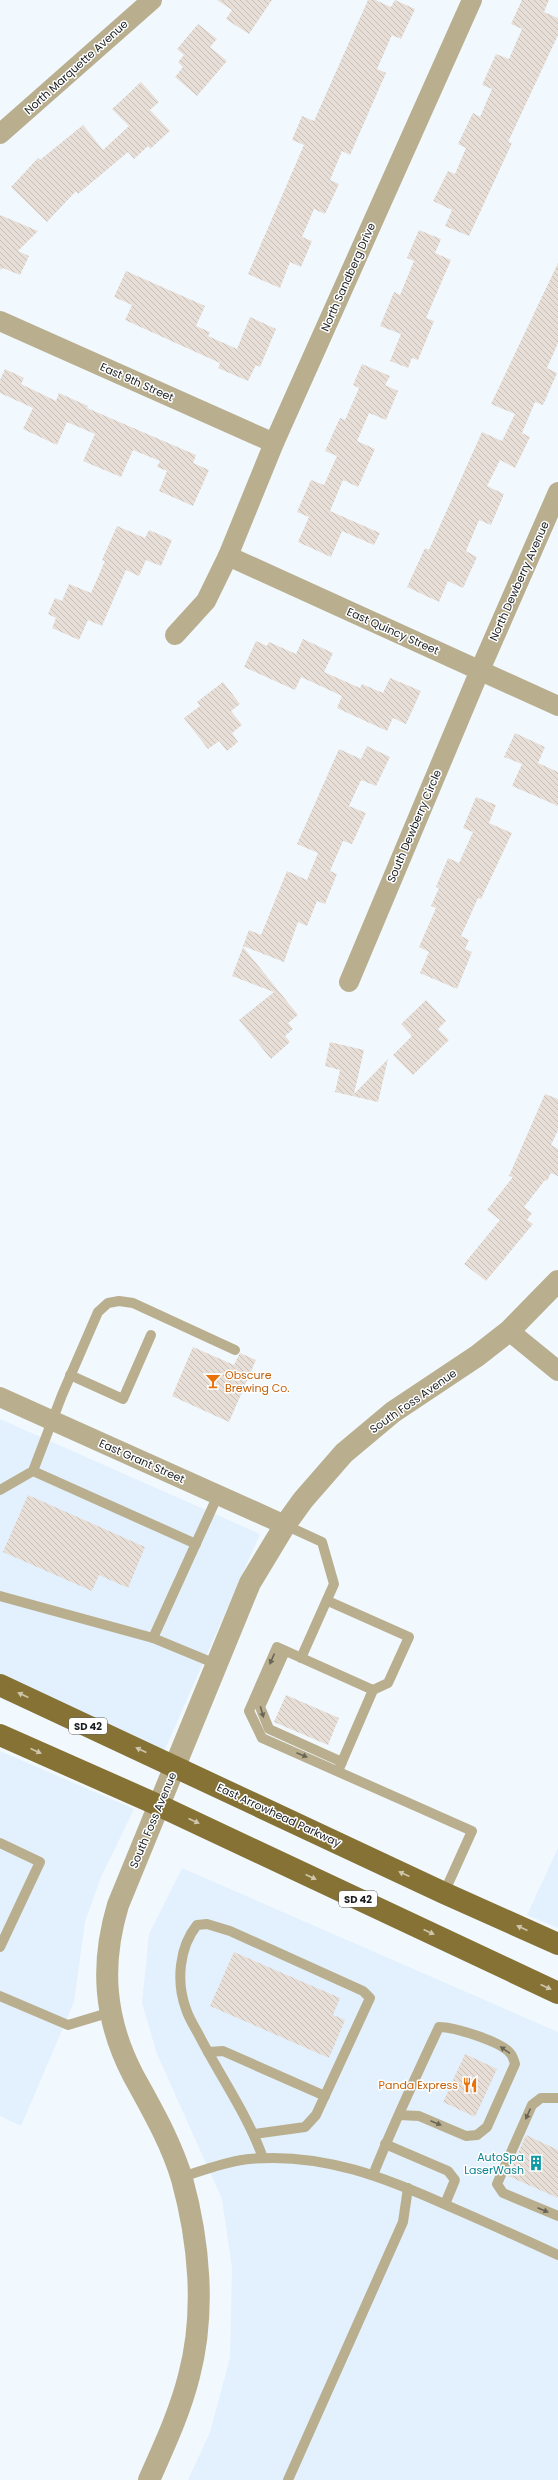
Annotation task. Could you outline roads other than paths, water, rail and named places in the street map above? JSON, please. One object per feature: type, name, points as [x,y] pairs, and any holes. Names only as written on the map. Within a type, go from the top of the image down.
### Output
[{"type":"main road","name":"East Arrowhead Parkway","points":[[0,1685],[444,1893],[558,1944]]},
{"type":"main road","name":"SD 42","points":[[0,1735],[158,1805],[558,1993]]},
{"type":"street","name":"North Marquette Avenue","points":[[0,134],[152,0]]},
{"type":"street","name":"North Sandberg Drive","points":[[176,635],[206,601],[228,556],[274,443],[472,0]]},
{"type":"street","name":"East 9th Street","points":[[0,321],[274,443]]},
{"type":"street","name":"North Dewberry Avenue","points":[[480,670],[558,492]]},
{"type":"street","name":"East Quincy Street","points":[[228,556],[558,706]]},
{"type":"street","name":"South Dewberry Circle","points":[[349,982],[480,670]]},
{"type":"street","name":"South Foss Avenue","points":[[149,2480],[181,2404],[195,2346],[198,2277],[194,2233],[182,2177],[159,2123],[121,2048],[111,2012],[106,1977],[110,1931],[118,1905],[158,1805],[176,1767],[216,1664],[250,1583],[285,1525],[303,1500],[335,1463],[366,1434],[393,1412],[477,1356],[509,1331],[558,1281]]},
{"type":"street","points":[[509,1331],[558,1371]]},
{"type":"street","name":"East Grant Street","points":[[0,1397],[285,1525]]},
{"type":"lane","points":[[0,1490],[33,1472],[70,1375],[98,1312],[108,1304],[119,1301],[134,1304],[234,1350]]},
{"type":"lane","points":[[70,1375],[123,1399],[151,1335]]},
{"type":"lane","points":[[33,1472],[196,1544]]},
{"type":"lane","points":[[153,1638],[218,1495]]},
{"type":"lane","points":[[285,1525],[322,1542],[334,1584],[328,1601],[301,1658]]},
{"type":"lane","points":[[0,1596],[153,1638],[216,1664]]},
{"type":"lane","points":[[328,1601],[409,1637],[388,1683],[373,1690],[340,1766]]},
{"type":"lane","points":[[373,1690],[277,1648],[249,1711],[262,1738],[340,1766],[472,1831],[444,1893]]},
{"type":"lane","points":[[0,1843],[40,1862],[0,1947]]},
{"type":"lane","points":[[254,2134],[305,2127],[316,2115],[370,1998],[356,1987],[230,1931],[207,1924],[197,1925],[188,1936],[180,1979],[186,2009],[208,2052],[254,2134],[263,2158]]},
{"type":"lane","points":[[0,1996],[68,2025],[111,2012]]},
{"type":"lane","points":[[373,2175],[385,2144],[439,2027],[452,2027],[502,2047],[511,2053],[515,2064],[487,2127],[477,2135],[466,2136],[419,2116],[399,2115]]},
{"type":"lane","points":[[208,2052],[224,2051],[325,2096]]},
{"type":"lane","points":[[558,2098],[541,2098],[532,2105],[497,2184],[503,2193],[558,2216]]},
{"type":"lane","points":[[385,2144],[448,2171],[455,2180],[445,2204]]},
{"type":"lane","points":[[182,2177],[247,2159],[284,2157],[325,2162],[373,2175],[408,2188],[558,2253]]},
{"type":"lane","points":[[288,2480],[403,2222],[408,2188]]},
{"type":"place","name":"Obscure Brewing Co.","points":[[213,1381]]},
{"type":"place","name":"Panda Express","points":[[470,2085]]},
{"type":"place","name":"AutoSpa LaserWash","points":[[536,2163]]}]
